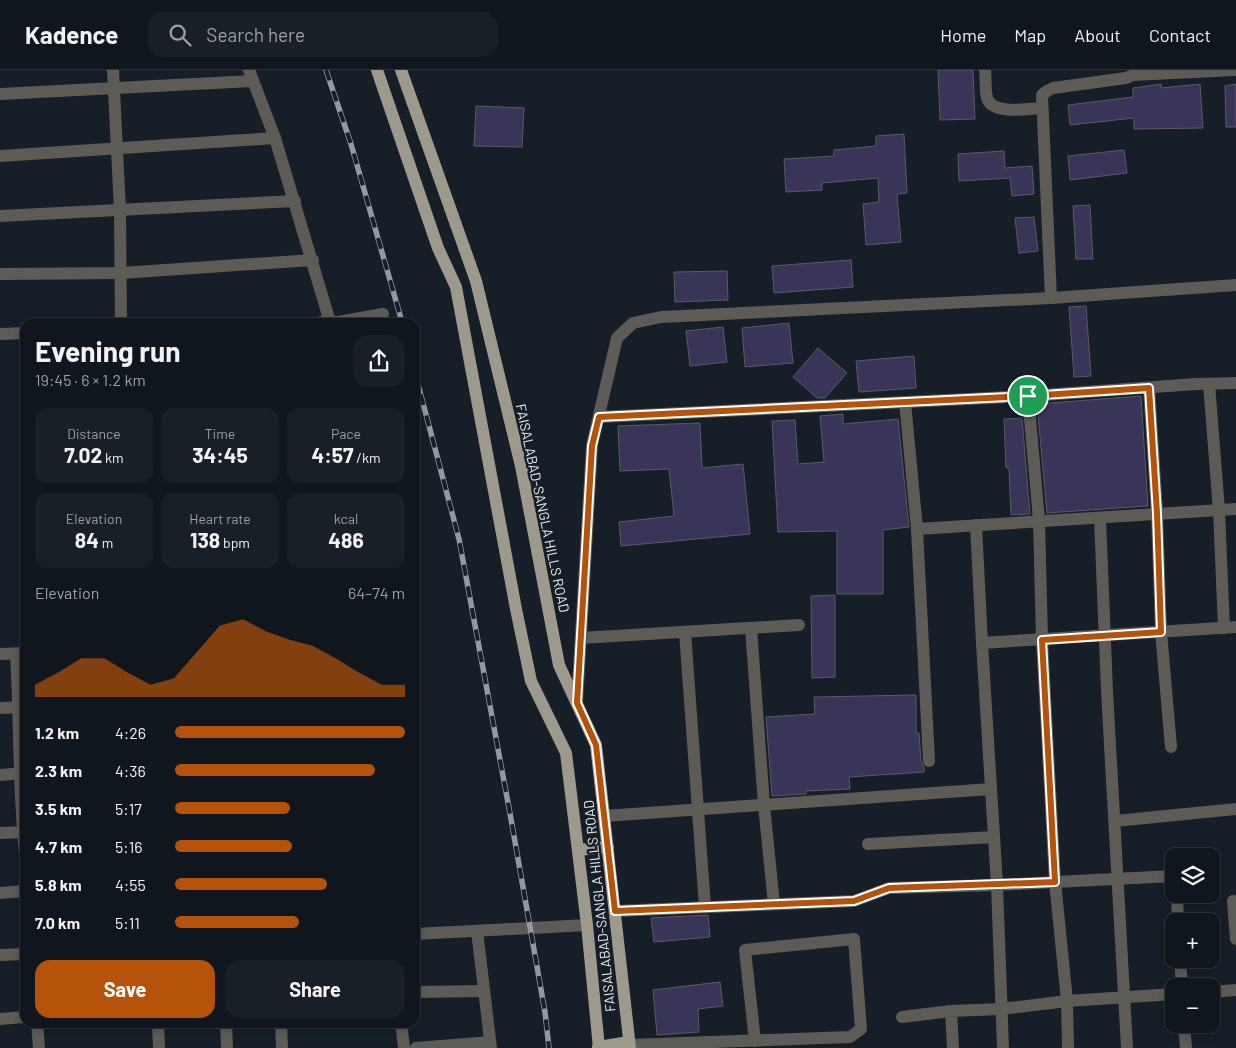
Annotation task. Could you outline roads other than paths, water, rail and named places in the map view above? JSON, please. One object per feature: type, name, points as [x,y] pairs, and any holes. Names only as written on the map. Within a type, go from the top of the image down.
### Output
[{"type":"main road","name":"FAISALABAD-SANGLA HILLS ROAD","points":[[377,70],[438,248],[456,287],[532,681],[566,753],[587,925],[599,1047]]},
{"type":"main road","name":"FAISALABAD-SANGLA HILLS ROAD","points":[[401,70],[476,281],[521,466],[559,665],[596,745],[630,1045]]},
{"type":"main road","points":[[578,850],[608,848]]},
{"type":"main road","points":[[599,1047],[630,1045]]},
{"type":"street","points":[[113,70],[120,210],[121,318]]},
{"type":"street","points":[[985,70],[987,99],[993,106],[1002,109],[1042,108]]},
{"type":"street","points":[[1051,298],[1042,95],[1053,88],[1126,78],[1135,72],[1234,70]]},
{"type":"street","points":[[0,94],[250,76],[275,138],[329,318]]},
{"type":"street","points":[[0,156],[275,138]]},
{"type":"street","points":[[0,216],[295,202]]},
{"type":"street","points":[[0,274],[121,273],[313,260]]},
{"type":"street","points":[[577,703],[592,446],[617,338],[633,323],[662,317],[1051,298],[1236,285]]},
{"type":"street","points":[[360,318],[382,314]]},
{"type":"street","points":[[0,334],[20,333]]},
{"type":"street","points":[[599,417],[1028,396],[1236,383]]},
{"type":"street","points":[[982,643],[1230,627],[1209,384]]},
{"type":"street","points":[[1149,388],[1157,513],[1161,632],[1171,747]]},
{"type":"street","points":[[1028,396],[1038,520],[1042,640],[1055,882],[1067,1001],[1068,1048]]},
{"type":"street","points":[[906,402],[917,529],[929,760]]},
{"type":"street","points":[[917,529],[1236,509]]},
{"type":"street","points":[[1100,518],[1128,1048]]},
{"type":"street","points":[[976,525],[997,885],[1003,1048]]},
{"type":"street","points":[[581,638],[799,624]]},
{"type":"street","points":[[751,628],[764,805],[774,904]]},
{"type":"street","points":[[685,632],[705,907]]},
{"type":"street","points":[[0,654],[20,653]]},
{"type":"street","points":[[0,708],[20,707]]},
{"type":"street","points":[[0,774],[20,773]]},
{"type":"street","points":[[604,816],[991,789]]},
{"type":"street","points":[[1115,821],[1236,810]]},
{"type":"street","points":[[0,833],[20,832]]},
{"type":"street","points":[[868,844],[994,837]]},
{"type":"street","points":[[615,911],[854,901],[889,888],[997,885],[1165,876]]},
{"type":"street","points":[[0,893],[20,891]]},
{"type":"street","points":[[1233,901],[1236,939]]},
{"type":"street","points":[[420,934],[587,925]]},
{"type":"street","points":[[416,1048],[490,1045],[477,931]]},
{"type":"street","points":[[615,1048],[630,1045],[850,1037],[861,1029],[854,939],[746,950],[755,1040]]},
{"type":"street","points":[[0,955],[20,954]]},
{"type":"street","points":[[1220,991],[1236,990]]},
{"type":"street","points":[[420,992],[484,991]]},
{"type":"street","points":[[902,1017],[951,1011],[1001,1009],[1067,1001],[1165,995]]},
{"type":"street","points":[[951,1011],[953,1048]]},
{"type":"street","points":[[0,1018],[20,1017]]},
{"type":"street","points":[[37,1028],[38,1048]]},
{"type":"street","points":[[158,1028],[159,1048]]},
{"type":"street","points":[[226,1028],[227,1048]]},
{"type":"street","points":[[281,1028],[282,1048]]},
{"type":"street","points":[[402,1028],[404,1048]]},
{"type":"street","points":[[1185,1033],[1186,1048]]},
{"type":"railway","points":[[326,70],[351,144],[401,318]]},
{"type":"railway","points":[[420,392],[459,539],[511,819],[545,1012],[549,1048]]}]
